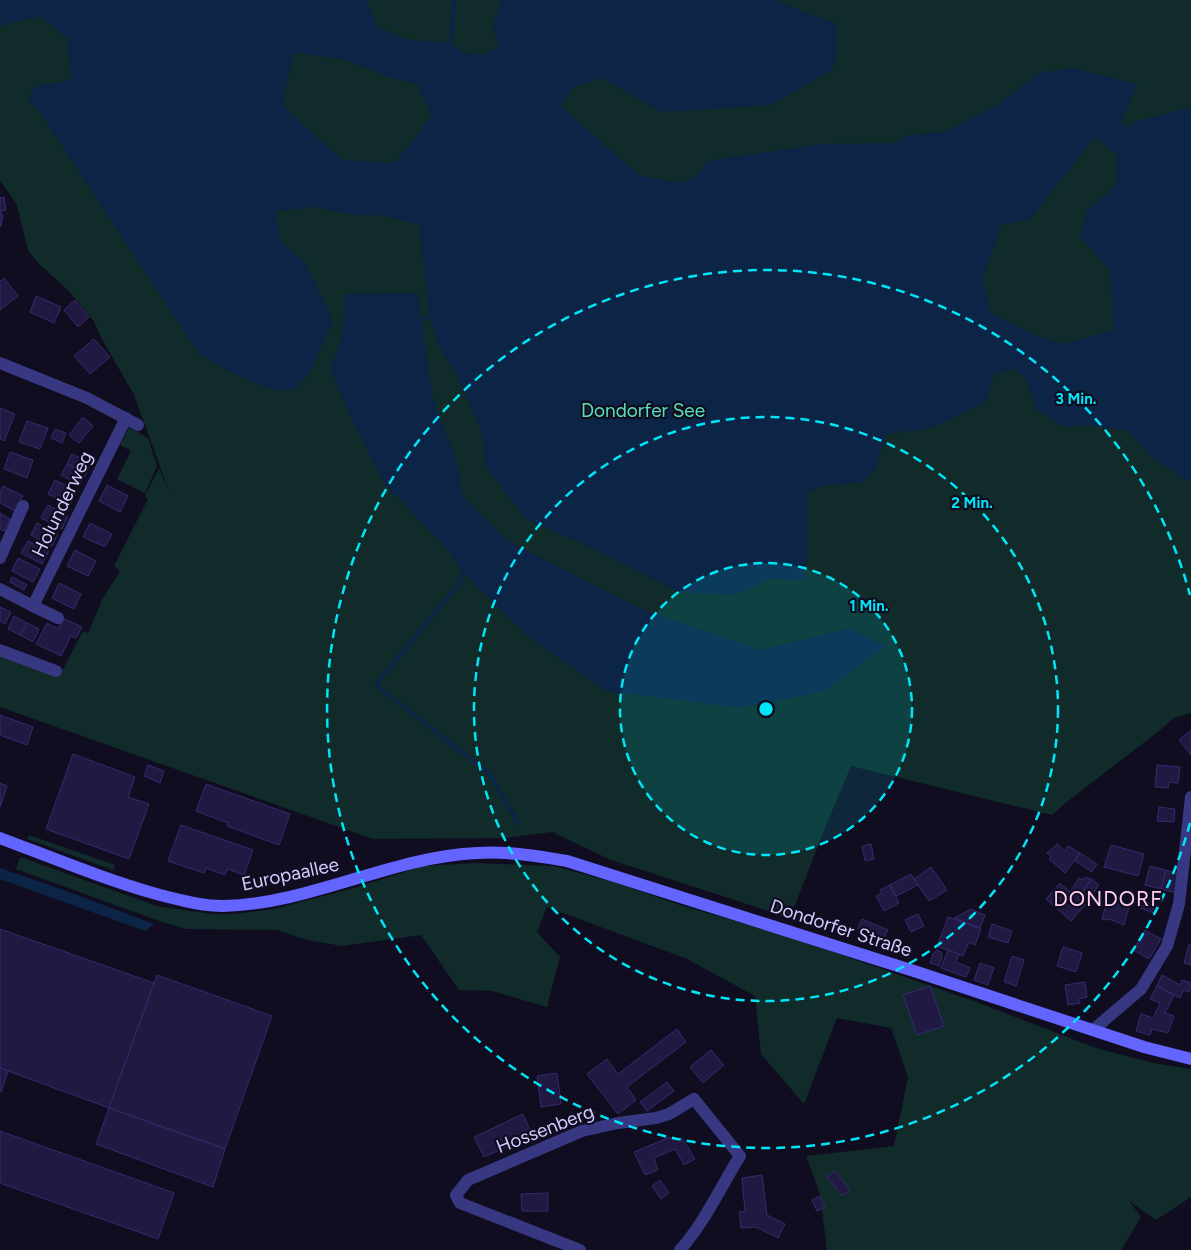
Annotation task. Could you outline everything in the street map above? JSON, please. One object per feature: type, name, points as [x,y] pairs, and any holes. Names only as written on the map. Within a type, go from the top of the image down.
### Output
[{"type":"main road","name":"Europaallee","points":[[0,838],[131,887],[193,904],[221,906],[279,900],[397,867],[476,853]]},
{"type":"main road","name":"Dondorfer Straße","points":[[476,853],[510,852],[567,861],[908,969],[1153,1050],[1191,1059]]},
{"type":"street","points":[[0,363],[88,398],[138,425]]},
{"type":"street","name":"Holunderweg","points":[[32,606],[126,418]]},
{"type":"street","name":"Holunderweg","points":[[0,558],[23,506]]},
{"type":"street","points":[[0,589],[58,618]]},
{"type":"street","points":[[0,650],[56,671]]},
{"type":"street","points":[[1093,1030],[1141,988],[1167,946],[1180,904],[1191,797]]},
{"type":"street","name":"Hossenberg","points":[[580,1250],[460,1203],[456,1195],[468,1180],[582,1132],[618,1123],[656,1118],[676,1110],[694,1098],[740,1156],[724,1181],[709,1211],[691,1238],[680,1250]]},
{"type":"green space","name":"Dondorfer See","points":[[0,0],[1191,0],[1191,713],[1174,718],[1052,815],[851,766],[790,918],[611,860],[552,832],[505,838],[373,839],[0,707],[0,654],[63,669],[83,631],[88,633],[102,600],[120,571],[114,566],[148,499],[145,496],[159,468],[170,494],[134,395],[93,320],[69,291],[38,263],[28,250],[17,205],[0,180]]},
{"type":"green space","points":[[129,427],[148,438],[157,466],[145,493],[117,479],[131,451],[120,445]]},
{"type":"green space","points":[[29,835],[115,865],[113,870],[27,839]]},
{"type":"green space","points":[[20,857],[157,906],[211,914],[235,914],[274,909],[361,886],[423,866],[475,863],[554,866],[613,882],[680,905],[784,935],[974,1001],[1096,1048],[1153,1063],[1191,1069],[1191,1197],[1156,1220],[1129,1201],[1141,1217],[1121,1250],[827,1250],[820,1194],[806,1156],[894,1146],[908,1077],[891,1028],[837,1018],[804,1104],[761,1054],[755,996],[687,959],[547,907],[537,932],[560,957],[547,1007],[492,991],[459,990],[421,935],[342,946],[307,940],[277,930],[186,929],[16,869]]},
{"type":"water","name":"Dondorfer See","points":[[0,0],[366,0],[377,26],[404,39],[451,43],[463,53],[484,55],[498,47],[493,24],[502,0],[773,0],[837,24],[837,53],[832,70],[771,105],[661,112],[602,78],[572,88],[561,107],[640,176],[682,183],[698,175],[707,161],[825,144],[897,143],[907,135],[946,132],[1000,103],[1039,73],[1072,68],[1137,84],[1121,122],[1128,127],[1138,121],[1191,107],[1191,482],[1185,480],[1149,455],[1129,431],[1095,426],[1062,426],[1036,409],[1026,379],[1015,369],[995,373],[985,403],[931,428],[887,434],[875,469],[863,482],[824,486],[807,492],[808,546],[804,580],[770,579],[734,595],[678,592],[600,552],[526,519],[486,467],[482,432],[455,372],[439,346],[429,313],[419,224],[385,216],[346,214],[316,207],[275,211],[281,242],[305,262],[333,321],[310,372],[296,389],[274,390],[234,374],[199,354],[42,115],[28,99],[36,85],[72,79],[67,38],[40,16],[0,26]],"holes":[[[294,53],[342,59],[390,77],[417,84],[432,115],[394,163],[342,160],[282,105]],[[1095,137],[1117,155],[1117,185],[1087,210],[1080,236],[1110,271],[1114,330],[1062,344],[1033,334],[990,312],[983,279],[1001,225],[1029,220]]]},
{"type":"water","points":[[417,293],[433,399],[456,459],[463,497],[508,541],[639,608],[761,650],[850,628],[886,646],[823,692],[740,708],[607,691],[531,639],[463,573],[451,553],[383,482],[355,426],[330,369],[342,338],[345,294]]},
{"type":"water","points":[[0,868],[154,924],[145,931],[0,879]]},
{"type":"building","points":[[4,197],[6,210],[1,211],[1,215],[3,215],[0,226],[0,198]]},
{"type":"building","points":[[4,278],[18,296],[0,310],[0,281]]},
{"type":"building","points":[[36,296],[61,307],[54,323],[30,312]]},
{"type":"building","points":[[75,300],[89,317],[78,327],[64,310]]},
{"type":"building","points":[[94,339],[110,357],[90,374],[74,356]]},
{"type":"building","points":[[0,408],[15,414],[4,441],[0,439]]},
{"type":"building","points":[[83,417],[93,426],[79,443],[69,435]]},
{"type":"building","points":[[27,421],[48,428],[40,449],[19,442]]},
{"type":"building","points":[[55,429],[66,433],[62,443],[51,438]]},
{"type":"building","points":[[10,452],[33,460],[27,478],[4,469]]},
{"type":"building","points":[[72,454],[91,463],[86,474],[67,464]]},
{"type":"building","points":[[67,464],[86,474],[80,485],[61,475]]},
{"type":"building","points":[[55,480],[77,491],[70,505],[48,494]]},
{"type":"building","points":[[107,485],[128,496],[120,512],[99,501]]},
{"type":"building","points":[[3,486],[23,496],[15,511],[0,503],[0,493]]},
{"type":"building","points":[[48,505],[68,516],[62,529],[41,518]]},
{"type":"building","points":[[0,513],[10,519],[4,531],[0,529]]},
{"type":"building","points":[[37,523],[58,534],[52,546],[31,535]]},
{"type":"building","points":[[90,523],[112,534],[105,547],[83,537]]},
{"type":"building","points":[[28,541],[49,551],[42,564],[21,553]]},
{"type":"building","points":[[75,550],[96,561],[88,576],[67,566]]},
{"type":"building","points":[[18,558],[40,569],[33,582],[12,571]]},
{"type":"building","points":[[12,577],[27,585],[24,590],[10,582]]},
{"type":"building","points":[[59,583],[81,594],[74,609],[52,598]]},
{"type":"building","points":[[0,607],[11,612],[5,624],[0,621]]},
{"type":"building","points":[[14,616],[27,623],[20,635],[8,629]]},
{"type":"building","points":[[63,618],[82,627],[76,638],[71,636],[61,656],[36,644],[47,623],[58,629]]},
{"type":"building","points":[[27,623],[39,629],[33,642],[20,635]]},
{"type":"building","points":[[0,715],[33,727],[27,745],[0,735]]},
{"type":"building","points":[[1191,730],[1191,755],[1179,740]]},
{"type":"building","points":[[73,754],[135,777],[128,797],[149,804],[129,859],[46,829]]},
{"type":"building","points":[[148,765],[164,771],[160,783],[144,776]]},
{"type":"building","points":[[1157,765],[1180,767],[1178,783],[1169,782],[1168,788],[1155,787]]},
{"type":"building","points":[[0,783],[7,786],[0,807]]},
{"type":"building","points":[[206,784],[290,814],[279,845],[227,826],[228,823],[196,811]]},
{"type":"building","points":[[1159,807],[1175,809],[1174,822],[1157,821]]},
{"type":"building","points":[[181,825],[253,850],[244,875],[227,869],[225,875],[206,868],[204,873],[168,861]]},
{"type":"building","points":[[871,844],[874,859],[865,861],[862,846]]},
{"type":"building","points":[[1057,844],[1065,851],[1068,846],[1080,853],[1065,873],[1049,859],[1051,857],[1047,853]]},
{"type":"building","points":[[1111,845],[1144,854],[1138,876],[1104,867]]},
{"type":"building","points":[[1080,853],[1097,864],[1092,872],[1075,861]]},
{"type":"building","points":[[1150,866],[1166,870],[1161,889],[1145,885]]},
{"type":"building","points":[[931,867],[947,890],[929,901],[914,879]]},
{"type":"building","points":[[1166,870],[1179,874],[1177,893],[1161,889]]},
{"type":"building","points":[[911,874],[918,885],[896,896],[890,885]]},
{"type":"building","points":[[1085,877],[1091,879],[1078,898],[1085,905],[1071,921],[1046,899],[1060,883],[1070,892],[1079,878],[1083,880]]},
{"type":"building","points":[[1091,879],[1099,885],[1089,900],[1081,895]]},
{"type":"building","points":[[890,885],[899,903],[884,911],[876,896],[882,893],[880,890]]},
{"type":"building","points":[[1139,900],[1156,906],[1154,913],[1137,907]]},
{"type":"building","points":[[1107,901],[1129,907],[1124,925],[1109,919],[1102,919]]},
{"type":"building","points":[[971,909],[985,915],[980,928],[954,918]]},
{"type":"building","points":[[918,914],[924,926],[911,932],[905,920]]},
{"type":"building","points":[[948,917],[981,929],[975,945],[969,942],[963,956],[937,946]]},
{"type":"building","points":[[862,919],[888,930],[883,940],[858,929]]},
{"type":"building","points":[[992,924],[1012,931],[1008,943],[988,937]]},
{"type":"building","points":[[0,929],[154,983],[109,1108],[0,1068]]},
{"type":"building","points":[[1145,930],[1161,939],[1149,959],[1133,950]]},
{"type":"building","points":[[1189,945],[1191,945],[1191,965],[1184,963]]},
{"type":"building","points":[[1063,947],[1082,953],[1076,972],[1057,966]]},
{"type":"building","points":[[937,950],[941,952],[942,957],[939,966],[930,963],[933,954]]},
{"type":"building","points":[[948,950],[959,954],[956,962],[970,968],[966,977],[941,968]]},
{"type":"building","points":[[1012,956],[1024,960],[1016,986],[1004,982]]},
{"type":"building","points":[[980,963],[994,968],[988,985],[974,980]]},
{"type":"building","points":[[157,975],[272,1016],[225,1149],[109,1108]]},
{"type":"building","points":[[1162,975],[1180,985],[1182,980],[1191,983],[1189,992],[1184,990],[1180,998],[1157,986]]},
{"type":"building","points":[[1085,982],[1087,997],[1079,999],[1080,1003],[1068,1005],[1065,985]]},
{"type":"building","points":[[930,986],[944,1026],[917,1035],[903,995]]},
{"type":"building","points":[[1157,986],[1174,995],[1165,1013],[1174,1016],[1168,1033],[1152,1029],[1150,1035],[1136,1031],[1141,1014],[1153,1018],[1160,1003],[1150,999]]},
{"type":"building","points":[[677,1029],[686,1042],[627,1087],[636,1100],[618,1114],[587,1074],[607,1059],[618,1074]]},
{"type":"building","points":[[711,1050],[724,1065],[703,1083],[690,1067]]},
{"type":"building","points":[[0,1068],[8,1071],[1,1092],[0,1092]]},
{"type":"building","points":[[557,1073],[561,1104],[541,1107],[537,1076]]},
{"type":"building","points":[[667,1082],[674,1091],[647,1111],[640,1102]]},
{"type":"building","points":[[109,1108],[225,1149],[213,1187],[96,1144]]},
{"type":"building","points":[[523,1114],[532,1135],[484,1157],[474,1137]]},
{"type":"building","points":[[0,1131],[174,1193],[158,1239],[0,1183]]},
{"type":"building","points":[[670,1137],[672,1140],[682,1138],[695,1159],[684,1165],[675,1149],[654,1158],[658,1170],[645,1175],[634,1152]]},
{"type":"building","points":[[835,1171],[850,1190],[842,1196],[827,1177]]},
{"type":"building","points":[[762,1175],[767,1215],[785,1224],[778,1238],[756,1227],[741,1228],[739,1212],[745,1211],[742,1178]]},
{"type":"building","points":[[660,1180],[669,1193],[661,1199],[652,1186]]},
{"type":"building","points":[[548,1193],[548,1211],[522,1211],[521,1194]]},
{"type":"building","points":[[820,1196],[825,1207],[817,1211],[812,1200]]},
{"type":"waterway","points":[[451,43],[454,0]]},
{"type":"waterway","points":[[418,321],[430,317]]},
{"type":"waterway","points":[[380,679],[459,584],[463,568]]},
{"type":"waterway","points":[[378,682],[376,685],[485,770]]},
{"type":"waterway","points":[[488,772],[519,824]]},
{"type":"district","name":"DONDORF","points":[[1108,898]]}]
